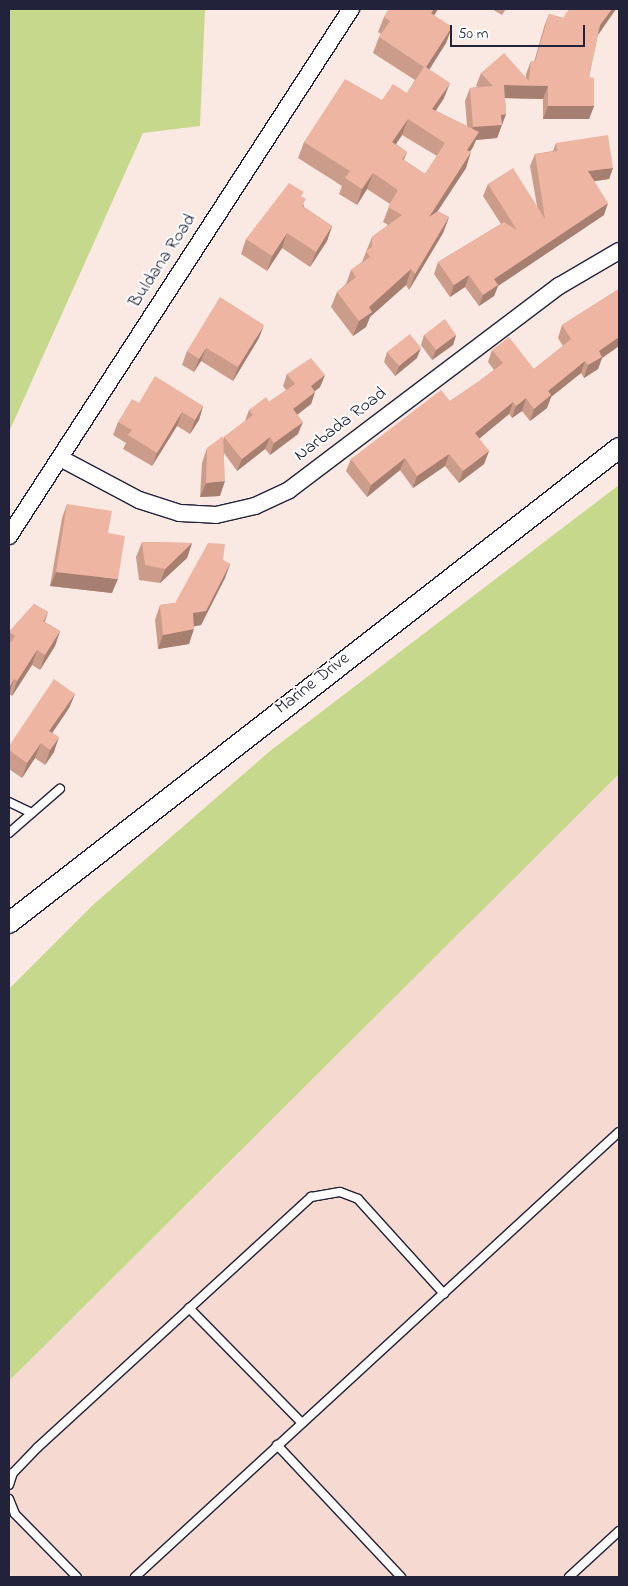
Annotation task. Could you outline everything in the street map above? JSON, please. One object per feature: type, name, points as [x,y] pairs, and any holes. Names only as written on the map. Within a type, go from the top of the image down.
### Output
[{"type":"street","name":"Buldana Road","points":[[9,536],[352,9]]},
{"type":"street","name":"Narbada Road","points":[[60,458],[138,500],[180,513],[216,515],[255,506],[289,490],[559,286],[619,250]]},
{"type":"street","name":"Marine Drive","points":[[9,923],[619,448]]},
{"type":"lane","points":[[9,833],[60,789]]},
{"type":"lane","points":[[9,802],[32,813]]},
{"type":"lane","points":[[135,1577],[619,1132]]},
{"type":"lane","points":[[9,1485],[13,1473],[37,1448],[311,1197],[340,1192],[358,1200],[444,1294]]},
{"type":"lane","points":[[189,1308],[302,1424]]},
{"type":"lane","points":[[277,1445],[401,1577]]},
{"type":"lane","points":[[9,1499],[15,1514],[77,1577]]},
{"type":"lane","points":[[569,1577],[619,1531]]},
{"type":"shaded area","points":[[619,774],[619,1577],[13,1577],[9,1573],[9,1381]]},
{"type":"green space","points":[[9,9],[205,9],[200,126],[143,133],[9,432]]},
{"type":"green space","points":[[619,485],[619,774],[9,1381],[10,988],[94,904],[270,751]]},
{"type":"building","points":[[389,9],[434,9],[431,13],[452,27],[426,67],[450,83],[432,109],[479,132],[467,150],[471,152],[429,217],[438,211],[449,217],[415,274],[411,269],[369,307],[372,312],[359,321],[337,292],[356,277],[351,270],[370,257],[366,251],[372,247],[372,237],[402,215],[388,207],[398,190],[373,173],[362,189],[345,178],[350,171],[304,142],[345,79],[382,100],[393,84],[407,93],[424,67],[379,37],[390,21],[384,17]],"holes":[[[408,119],[445,143],[425,174],[402,159],[407,152],[392,142]]]},
{"type":"building","points":[[569,9],[612,9],[600,25],[589,77],[594,78],[594,106],[548,106],[548,86],[504,85],[506,114],[501,115],[502,125],[473,127],[470,88],[493,86],[481,73],[504,53],[529,81],[531,61],[535,62],[549,14],[563,18]]},
{"type":"building","points":[[608,135],[613,168],[588,171],[608,203],[494,279],[498,285],[483,295],[469,275],[454,285],[438,262],[504,222],[517,230],[488,184],[513,168],[545,219],[535,154],[557,151],[556,143]]},
{"type":"building","points":[[289,183],[304,192],[301,196],[306,199],[302,206],[332,226],[316,252],[287,233],[272,256],[246,239]]},
{"type":"building","points":[[619,289],[619,337],[599,351],[602,357],[588,365],[585,361],[548,391],[551,395],[534,409],[526,398],[516,406],[513,402],[475,433],[489,451],[463,471],[449,454],[417,476],[405,458],[371,485],[351,459],[441,390],[450,401],[503,363],[492,350],[509,337],[534,369],[571,339],[562,325]]},
{"type":"building","points":[[220,297],[264,325],[238,367],[206,348],[199,359],[187,351]]},
{"type":"building","points":[[445,319],[456,335],[436,350],[424,335]]},
{"type":"building","points":[[410,334],[421,348],[399,366],[387,352]]},
{"type":"building","points":[[311,358],[325,375],[311,386],[315,392],[293,409],[303,422],[274,443],[270,437],[242,459],[224,437],[253,415],[249,410],[266,397],[269,402],[295,384],[287,374]]},
{"type":"building","points":[[155,376],[203,406],[195,420],[182,412],[157,453],[128,435],[132,430],[118,422],[132,399],[139,403]]},
{"type":"building","points":[[223,436],[225,481],[206,483],[207,448]]},
{"type":"building","points":[[67,504],[112,511],[108,533],[125,536],[118,579],[56,572]]},
{"type":"building","points":[[142,542],[192,543],[165,569],[145,565]]},
{"type":"building","points":[[208,543],[225,544],[223,560],[230,564],[206,611],[193,613],[194,629],[163,635],[160,605],[175,603]]},
{"type":"building","points":[[34,604],[48,612],[43,621],[60,631],[45,655],[37,650],[17,681],[14,679],[9,688],[9,645],[15,636],[9,632]]},
{"type":"building","points":[[54,679],[75,694],[49,731],[59,737],[50,750],[41,743],[27,763],[9,750],[9,746]]}]
